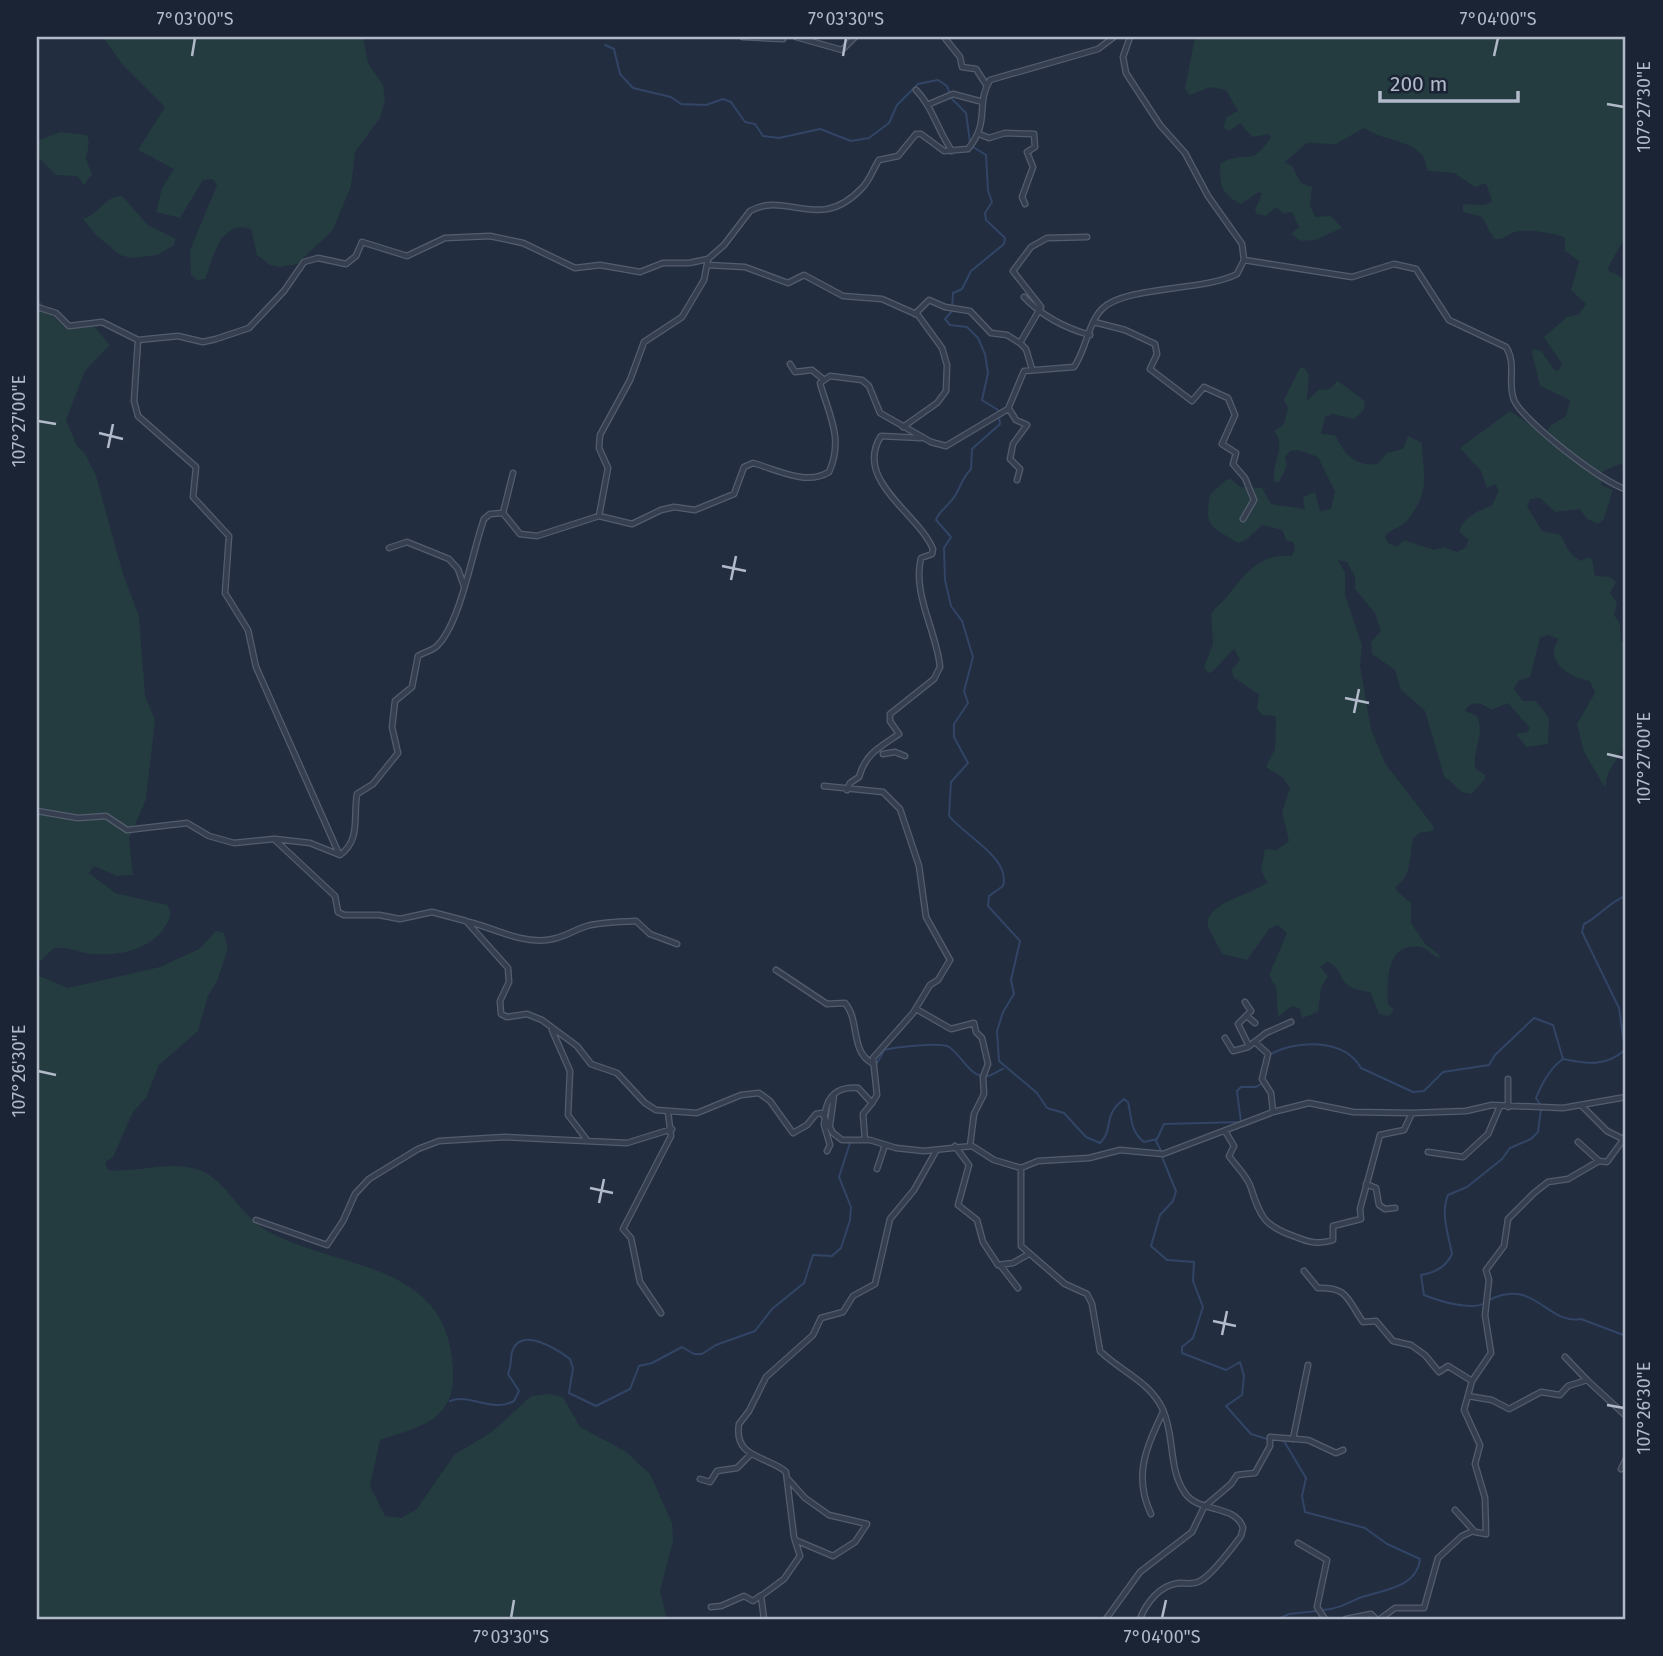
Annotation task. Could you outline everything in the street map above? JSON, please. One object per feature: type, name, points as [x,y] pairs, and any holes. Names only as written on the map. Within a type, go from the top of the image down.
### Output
[{"type":"street","points":[[743,37],[783,39]]},
{"type":"street","points":[[796,37],[842,50],[855,37]]},
{"type":"street","points":[[944,37],[960,57],[962,67],[976,69],[987,86]]},
{"type":"street","points":[[599,516],[608,468],[599,448],[604,426],[631,380],[644,342],[682,317],[704,280],[707,262],[724,246],[754,209],[785,206],[822,212],[850,198],[868,181],[879,160],[898,156],[916,134],[922,134],[944,150],[968,149],[979,134],[984,121],[983,102],[990,80],[1098,49],[1114,37]]},
{"type":"street","points":[[503,513],[520,534],[527,536],[552,533],[599,516],[632,524],[648,514],[674,507],[695,510],[734,494],[744,467],[753,463],[811,479],[830,472],[836,431],[820,383],[830,376],[862,380],[869,386],[880,413],[925,439],[946,446],[1009,408],[1023,373],[1032,369],[1072,368],[1100,310],[1109,304],[1237,274],[1244,260],[1242,244],[1208,196],[1195,168],[1160,125],[1126,73],[1123,57],[1130,37]]},
{"type":"street","points":[[916,90],[925,98],[952,151]]},
{"type":"street","points":[[927,105],[953,94],[983,102]]},
{"type":"street","points":[[979,134],[989,138],[1004,133],[1034,134],[1035,147],[1027,152],[1033,167],[1022,197],[1025,204]]},
{"type":"street","points":[[37,307],[56,313],[69,326],[102,322],[138,340],[178,336],[203,342],[249,328],[276,300],[304,262],[318,258],[346,264],[356,256],[362,242],[407,256],[453,237],[489,236],[523,243],[569,267],[600,265],[640,272],[663,262],[707,262],[745,267],[788,283],[804,275],[843,296],[882,299],[915,314],[944,352],[948,385],[943,397],[903,427]]},
{"type":"street","points":[[1020,343],[1040,311],[1036,297],[1013,271],[1031,247],[1047,238],[1087,237]]},
{"type":"street","points":[[1244,260],[1352,276],[1394,264],[1416,269],[1449,320],[1506,347],[1512,361],[1513,396],[1523,413],[1577,460],[1614,486],[1626,489]]},
{"type":"street","points":[[1024,297],[1066,327],[1090,335]]},
{"type":"street","points":[[915,314],[929,300],[945,307],[966,309],[991,333],[1007,335],[1020,343],[1026,349],[1032,369]]},
{"type":"street","points":[[1094,322],[1125,330],[1153,343],[1158,352],[1150,369],[1192,401],[1205,387],[1228,398],[1235,415],[1222,444],[1236,453],[1233,464],[1245,478],[1254,500],[1243,519]]},
{"type":"street","points":[[138,340],[134,401],[138,416],[192,461],[197,475],[193,497],[229,536],[225,593],[248,630],[256,667],[340,855]]},
{"type":"street","points":[[790,364],[795,372],[812,370],[823,379]]},
{"type":"street","points":[[1009,408],[1014,418],[1027,425],[1010,453],[1010,459],[1020,469],[1017,480]]},
{"type":"street","points":[[847,790],[850,782],[859,777],[866,758],[899,732],[890,721],[890,714],[934,679],[940,667],[928,629],[919,571],[921,558],[932,554],[933,550],[919,526],[883,484],[874,460],[881,436],[925,439]]},
{"type":"street","points":[[503,513],[513,473]]},
{"type":"street","points":[[340,855],[353,842],[357,794],[373,784],[398,753],[392,727],[395,701],[412,687],[418,656],[437,647],[443,638],[464,587],[484,519],[490,514],[503,513]]},
{"type":"street","points":[[389,548],[407,542],[449,559],[458,569],[464,587]]},
{"type":"street","points":[[892,739],[895,752]]},
{"type":"street","points":[[883,754],[895,752],[905,756]]},
{"type":"street","points":[[824,786],[883,792],[902,812],[919,866],[926,917],[950,960],[916,1009],[872,1063]]},
{"type":"street","points":[[37,811],[78,818],[106,816],[127,830],[187,824],[209,836],[234,843],[297,840],[340,855]]},
{"type":"street","points":[[274,839],[335,896],[340,914],[400,919],[432,912],[485,926],[495,933],[542,940],[570,936],[589,926],[636,921],[650,934],[677,944]]},
{"type":"street","points":[[468,922],[508,968],[510,977],[499,1007],[501,1014],[530,1014],[577,1046],[591,1064],[617,1073],[650,1107],[668,1112],[697,1113],[741,1095],[759,1093],[770,1101],[793,1133],[807,1125],[817,1113],[825,1115]]},
{"type":"street","points":[[776,970],[828,1004],[845,1003],[854,1015],[860,1050],[872,1063],[877,1090],[872,1103],[863,1114],[866,1140]]},
{"type":"street","points":[[1245,1002],[1251,1010],[1238,1024],[1249,1046]]},
{"type":"street","points":[[916,1009],[951,1029],[973,1023],[982,1038],[988,1064],[982,1080],[984,1094],[975,1109],[970,1146]]},
{"type":"street","points":[[1247,1016],[1255,1023]]},
{"type":"street","points":[[1225,1038],[1232,1051],[1249,1046],[1291,1022]]},
{"type":"street","points":[[552,1029],[570,1071],[568,1115],[587,1141]]},
{"type":"street","points":[[1255,1042],[1268,1054],[1262,1081],[1269,1087],[1273,1112]]},
{"type":"street","points":[[1508,1079],[1508,1107]]},
{"type":"street","points":[[827,1151],[831,1144],[824,1125],[826,1101],[844,1088],[855,1087],[872,1103]]},
{"type":"street","points":[[830,1126],[834,1095]]},
{"type":"street","points":[[825,1115],[842,1140],[866,1140],[924,1151],[970,1146],[994,1160],[1021,1168],[1038,1161],[1089,1157],[1125,1149],[1163,1154],[1273,1112],[1312,1103],[1353,1112],[1412,1113],[1500,1106],[1542,1109],[1582,1106],[1626,1097]]},
{"type":"street","points":[[1428,1152],[1463,1157],[1488,1134],[1500,1106]]},
{"type":"street","points":[[1455,1510],[1473,1531],[1486,1534],[1487,1516],[1476,1469],[1480,1445],[1464,1413],[1472,1381],[1491,1353],[1486,1302],[1489,1278],[1486,1269],[1504,1245],[1508,1219],[1546,1183],[1569,1179],[1599,1161],[1607,1161],[1625,1138],[1607,1131],[1582,1106]]},
{"type":"street","points":[[662,1313],[640,1282],[631,1238],[623,1228],[637,1196],[663,1154],[672,1129],[668,1112]]},
{"type":"street","points":[[1225,1131],[1234,1146],[1229,1156],[1250,1184],[1259,1212],[1269,1225],[1284,1234],[1310,1243],[1332,1240],[1332,1227],[1361,1220],[1366,1184],[1380,1135],[1404,1130],[1412,1113]]},
{"type":"street","points":[[256,1220],[327,1245],[364,1185],[432,1143],[505,1137],[635,1142],[672,1129]]},
{"type":"street","points":[[1577,1142],[1599,1161]]},
{"type":"street","points":[[877,1169],[885,1145]]},
{"type":"street","points":[[955,1146],[968,1165],[959,1206],[977,1220],[983,1242],[1018,1288]]},
{"type":"street","points":[[711,1607],[721,1606],[745,1595],[753,1601],[784,1579],[800,1560],[786,1477],[782,1468],[751,1454],[740,1439],[739,1424],[749,1411],[766,1377],[813,1335],[821,1318],[843,1312],[853,1296],[875,1284],[890,1219],[915,1190],[936,1150]]},
{"type":"street","points":[[1021,1168],[1020,1242],[1027,1255],[1065,1284],[1087,1294],[1092,1304],[1100,1351],[1144,1385],[1164,1411],[1181,1487],[1189,1499],[1239,1519],[1243,1528],[1241,1536],[1203,1579],[1163,1590],[1148,1603],[1140,1619]]},
{"type":"street","points":[[1366,1184],[1376,1188],[1376,1200],[1381,1207],[1395,1208]]},
{"type":"street","points":[[1001,1266],[1027,1255]]},
{"type":"street","points":[[1304,1271],[1318,1288],[1331,1286],[1340,1289],[1363,1322],[1376,1321],[1393,1340],[1410,1345],[1425,1355],[1439,1372],[1448,1366],[1472,1381]]},
{"type":"street","points":[[1565,1357],[1626,1416]]},
{"type":"street","points":[[1293,1439],[1308,1365]]},
{"type":"street","points":[[1468,1396],[1492,1400],[1509,1409],[1541,1392],[1560,1395],[1567,1386],[1587,1380]]},
{"type":"street","points":[[1151,1514],[1142,1494],[1141,1472],[1164,1411]]},
{"type":"street","points":[[1106,1619],[1140,1572],[1192,1532],[1204,1507],[1233,1483],[1237,1475],[1255,1473],[1270,1446],[1270,1437],[1316,1442],[1335,1453],[1343,1450]]},
{"type":"street","points":[[700,1479],[710,1482],[717,1471],[737,1468],[751,1454]]},
{"type":"street","points":[[1621,1469],[1626,1459]]},
{"type":"street","points":[[786,1477],[805,1498],[829,1514],[867,1524],[855,1542],[833,1556],[795,1540]]},
{"type":"street","points":[[1346,1619],[1371,1614],[1378,1619],[1395,1608],[1424,1608],[1438,1558],[1462,1536],[1473,1531]]},
{"type":"street","points":[[1298,1543],[1327,1560],[1317,1606],[1325,1619]]},
{"type":"street","points":[[761,1596],[764,1619]]},
{"type":"green space","points":[[103,37],[363,37],[368,63],[383,85],[385,101],[380,118],[355,152],[351,186],[333,230],[297,264],[280,267],[270,265],[257,255],[251,229],[240,227],[225,235],[219,242],[205,279],[197,280],[191,275],[190,250],[217,185],[212,179],[203,180],[180,218],[156,212],[162,188],[174,169],[138,150],[165,107],[122,64]]},
{"type":"green space","points":[[1195,37],[1626,37],[1626,235],[1607,270],[1620,276],[1626,285],[1626,483],[1622,463],[1602,472],[1601,485],[1613,490],[1604,519],[1598,524],[1587,519],[1580,509],[1555,512],[1540,498],[1531,499],[1527,506],[1542,531],[1561,535],[1568,550],[1577,558],[1581,561],[1588,557],[1592,559],[1595,576],[1610,577],[1616,582],[1610,593],[1617,603],[1614,615],[1620,624],[1621,641],[1626,642],[1626,744],[1608,773],[1605,788],[1584,752],[1577,724],[1595,693],[1590,681],[1567,672],[1556,661],[1554,654],[1559,639],[1547,635],[1540,638],[1530,677],[1518,681],[1514,689],[1523,701],[1536,701],[1549,718],[1548,744],[1526,747],[1516,734],[1528,732],[1530,728],[1508,703],[1491,710],[1481,704],[1471,705],[1465,711],[1477,716],[1480,729],[1475,768],[1485,775],[1485,779],[1471,794],[1462,792],[1444,776],[1425,711],[1401,690],[1395,670],[1372,654],[1371,642],[1381,631],[1375,613],[1355,589],[1355,577],[1347,562],[1338,560],[1345,573],[1345,595],[1362,645],[1360,666],[1371,729],[1385,763],[1434,827],[1432,831],[1419,833],[1413,839],[1408,871],[1396,887],[1411,903],[1411,923],[1426,945],[1439,954],[1440,958],[1421,947],[1401,950],[1391,965],[1389,974],[1388,1004],[1394,1010],[1389,1016],[1379,1014],[1370,992],[1350,986],[1337,969],[1327,962],[1320,967],[1328,976],[1321,988],[1318,1012],[1302,1018],[1300,1009],[1293,1007],[1278,1016],[1276,987],[1269,975],[1287,933],[1278,925],[1270,928],[1247,960],[1222,954],[1209,929],[1208,920],[1220,906],[1267,882],[1261,870],[1265,849],[1277,850],[1289,841],[1282,812],[1290,788],[1283,778],[1266,767],[1275,749],[1275,716],[1262,715],[1257,708],[1259,695],[1233,677],[1232,669],[1240,660],[1234,649],[1212,672],[1208,673],[1204,667],[1213,644],[1211,614],[1255,566],[1270,558],[1291,556],[1295,550],[1293,542],[1287,541],[1282,530],[1262,525],[1246,540],[1238,543],[1222,533],[1209,520],[1210,494],[1231,479],[1240,487],[1262,488],[1271,504],[1305,509],[1303,497],[1315,492],[1320,511],[1331,509],[1335,492],[1318,457],[1298,450],[1290,451],[1285,457],[1287,466],[1279,482],[1275,483],[1274,470],[1279,444],[1274,431],[1284,424],[1288,408],[1284,400],[1300,368],[1304,368],[1309,374],[1307,401],[1318,390],[1330,389],[1338,381],[1365,401],[1364,410],[1354,419],[1333,414],[1325,417],[1321,434],[1335,435],[1346,453],[1356,461],[1377,464],[1387,453],[1403,449],[1408,436],[1422,443],[1424,484],[1420,501],[1407,521],[1385,536],[1388,543],[1397,547],[1404,540],[1434,550],[1444,547],[1457,552],[1465,548],[1469,540],[1459,532],[1461,526],[1472,515],[1492,505],[1499,491],[1495,484],[1487,488],[1481,471],[1460,448],[1510,411],[1545,435],[1551,425],[1566,416],[1570,400],[1540,386],[1532,353],[1533,349],[1541,351],[1555,371],[1559,370],[1562,364],[1544,337],[1567,317],[1579,314],[1586,304],[1571,290],[1579,261],[1565,251],[1565,238],[1556,235],[1521,231],[1494,239],[1482,217],[1463,212],[1463,204],[1485,205],[1492,201],[1486,183],[1475,187],[1454,173],[1428,171],[1424,158],[1418,151],[1364,128],[1336,144],[1307,143],[1285,162],[1292,166],[1301,183],[1312,187],[1310,205],[1315,217],[1331,216],[1342,228],[1315,240],[1301,241],[1291,234],[1299,227],[1292,212],[1284,214],[1276,207],[1266,216],[1257,214],[1255,210],[1262,194],[1259,192],[1241,204],[1229,197],[1223,188],[1220,164],[1258,153],[1271,137],[1268,134],[1252,137],[1240,123],[1230,131],[1223,128],[1227,117],[1238,111],[1226,90],[1210,87],[1190,95],[1185,89]]},
{"type":"green space","points":[[60,132],[87,135],[89,143],[86,159],[92,174],[84,185],[77,176],[56,175],[37,156],[37,141]]},
{"type":"green space","points":[[122,196],[148,225],[176,239],[173,246],[157,255],[131,258],[120,255],[96,235],[83,219],[111,199]]},
{"type":"green space","points":[[37,297],[61,323],[74,327],[94,326],[110,345],[85,371],[66,420],[77,446],[84,452],[96,476],[123,574],[139,616],[145,696],[155,720],[146,799],[129,839],[133,875],[117,876],[94,866],[89,873],[115,893],[167,905],[171,913],[159,934],[140,947],[116,954],[54,948],[37,964]]},
{"type":"green space","points":[[216,931],[224,933],[228,949],[217,981],[208,996],[198,1031],[159,1065],[146,1098],[133,1112],[113,1157],[105,1162],[108,1170],[178,1166],[202,1171],[218,1182],[264,1229],[292,1243],[383,1273],[409,1287],[431,1306],[446,1332],[453,1368],[449,1400],[433,1419],[380,1440],[370,1486],[385,1516],[401,1518],[416,1510],[455,1454],[492,1432],[531,1396],[548,1394],[563,1397],[580,1427],[625,1451],[650,1474],[672,1523],[673,1541],[660,1591],[667,1619],[37,1619],[37,975],[68,988],[160,967],[199,949]]},
{"type":"waterway","points":[[605,45],[614,49],[620,74],[633,88],[671,97],[681,104],[706,105],[723,99],[731,102],[745,122],[755,124],[763,136],[779,138],[820,129],[851,141],[869,138],[889,123],[897,105],[918,84],[938,80],[947,86],[952,99],[966,113],[970,142]]},
{"type":"waterway","points":[[973,147],[986,155],[988,191],[992,202],[985,213],[986,220],[1005,238],[1004,244],[971,271],[962,289],[953,293],[952,311],[945,319],[950,325],[967,327],[978,338],[985,354],[988,373],[982,400],[998,410],[1000,424],[972,449],[971,469],[954,498],[936,520],[951,537],[944,548],[945,580],[951,606],[962,621],[973,657],[964,691],[968,703],[954,724],[954,737],[968,763],[951,782],[949,816],[985,848],[1000,866],[1004,876],[1003,886],[989,896],[988,906],[1020,941],[1011,980],[1014,994],[1003,1012],[997,1031],[999,1061],[1037,1093],[1047,1108],[1064,1113],[1086,1137],[1100,1143],[1107,1132],[1113,1111],[1124,1099],[1128,1102],[1134,1129],[1144,1142],[1157,1139],[1164,1124],[1241,1122],[1237,1091],[1241,1087],[1256,1087],[1263,1083]]},
{"type":"waterway","points":[[1540,1104],[1536,1098],[1541,1087],[1550,1071],[1563,1059],[1587,1063],[1602,1062],[1625,1050],[1619,1008],[1582,932],[1584,924],[1626,896]]},
{"type":"waterway","points":[[1271,1054],[1306,1044],[1332,1047],[1353,1058],[1361,1068],[1413,1092],[1424,1091],[1443,1072],[1489,1065],[1495,1055],[1534,1018],[1553,1025],[1563,1059]]},
{"type":"waterway","points":[[876,1065],[884,1050],[937,1045],[949,1047],[976,1074],[990,1075],[1003,1069]]},
{"type":"waterway","points":[[1485,1303],[1464,1306],[1424,1295],[1421,1275],[1440,1269],[1452,1254],[1445,1217],[1448,1195],[1467,1187],[1502,1159],[1510,1148],[1531,1139],[1538,1132],[1541,1109]]},
{"type":"waterway","points":[[1156,1141],[1161,1151]]},
{"type":"waterway","points":[[450,1401],[465,1399],[498,1405],[514,1401],[519,1391],[508,1374],[512,1352],[516,1344],[523,1340],[540,1342],[570,1359],[573,1368],[569,1393],[596,1406],[630,1389],[639,1366],[652,1363],[682,1347],[694,1354],[702,1354],[716,1345],[755,1331],[772,1309],[804,1283],[813,1255],[832,1256],[841,1248],[850,1220],[851,1207],[839,1177],[850,1143]]},
{"type":"waterway","points":[[1162,1157],[1176,1191],[1173,1201],[1160,1215],[1151,1246],[1167,1260],[1194,1262],[1193,1281],[1203,1307],[1193,1338],[1182,1347],[1182,1353],[1226,1370],[1240,1362],[1244,1376],[1242,1395],[1226,1406],[1251,1434],[1267,1439]]},
{"type":"waterway","points":[[1489,1300],[1505,1294],[1518,1294],[1529,1297],[1558,1315],[1581,1319],[1626,1336]]},
{"type":"waterway","points":[[1280,1440],[1284,1441],[1306,1478],[1302,1496],[1305,1512],[1365,1528],[1387,1544],[1420,1559],[1412,1577],[1396,1587],[1323,1610]]},
{"type":"waterway","points":[[1278,1619],[1289,1614],[1317,1611]]}]
